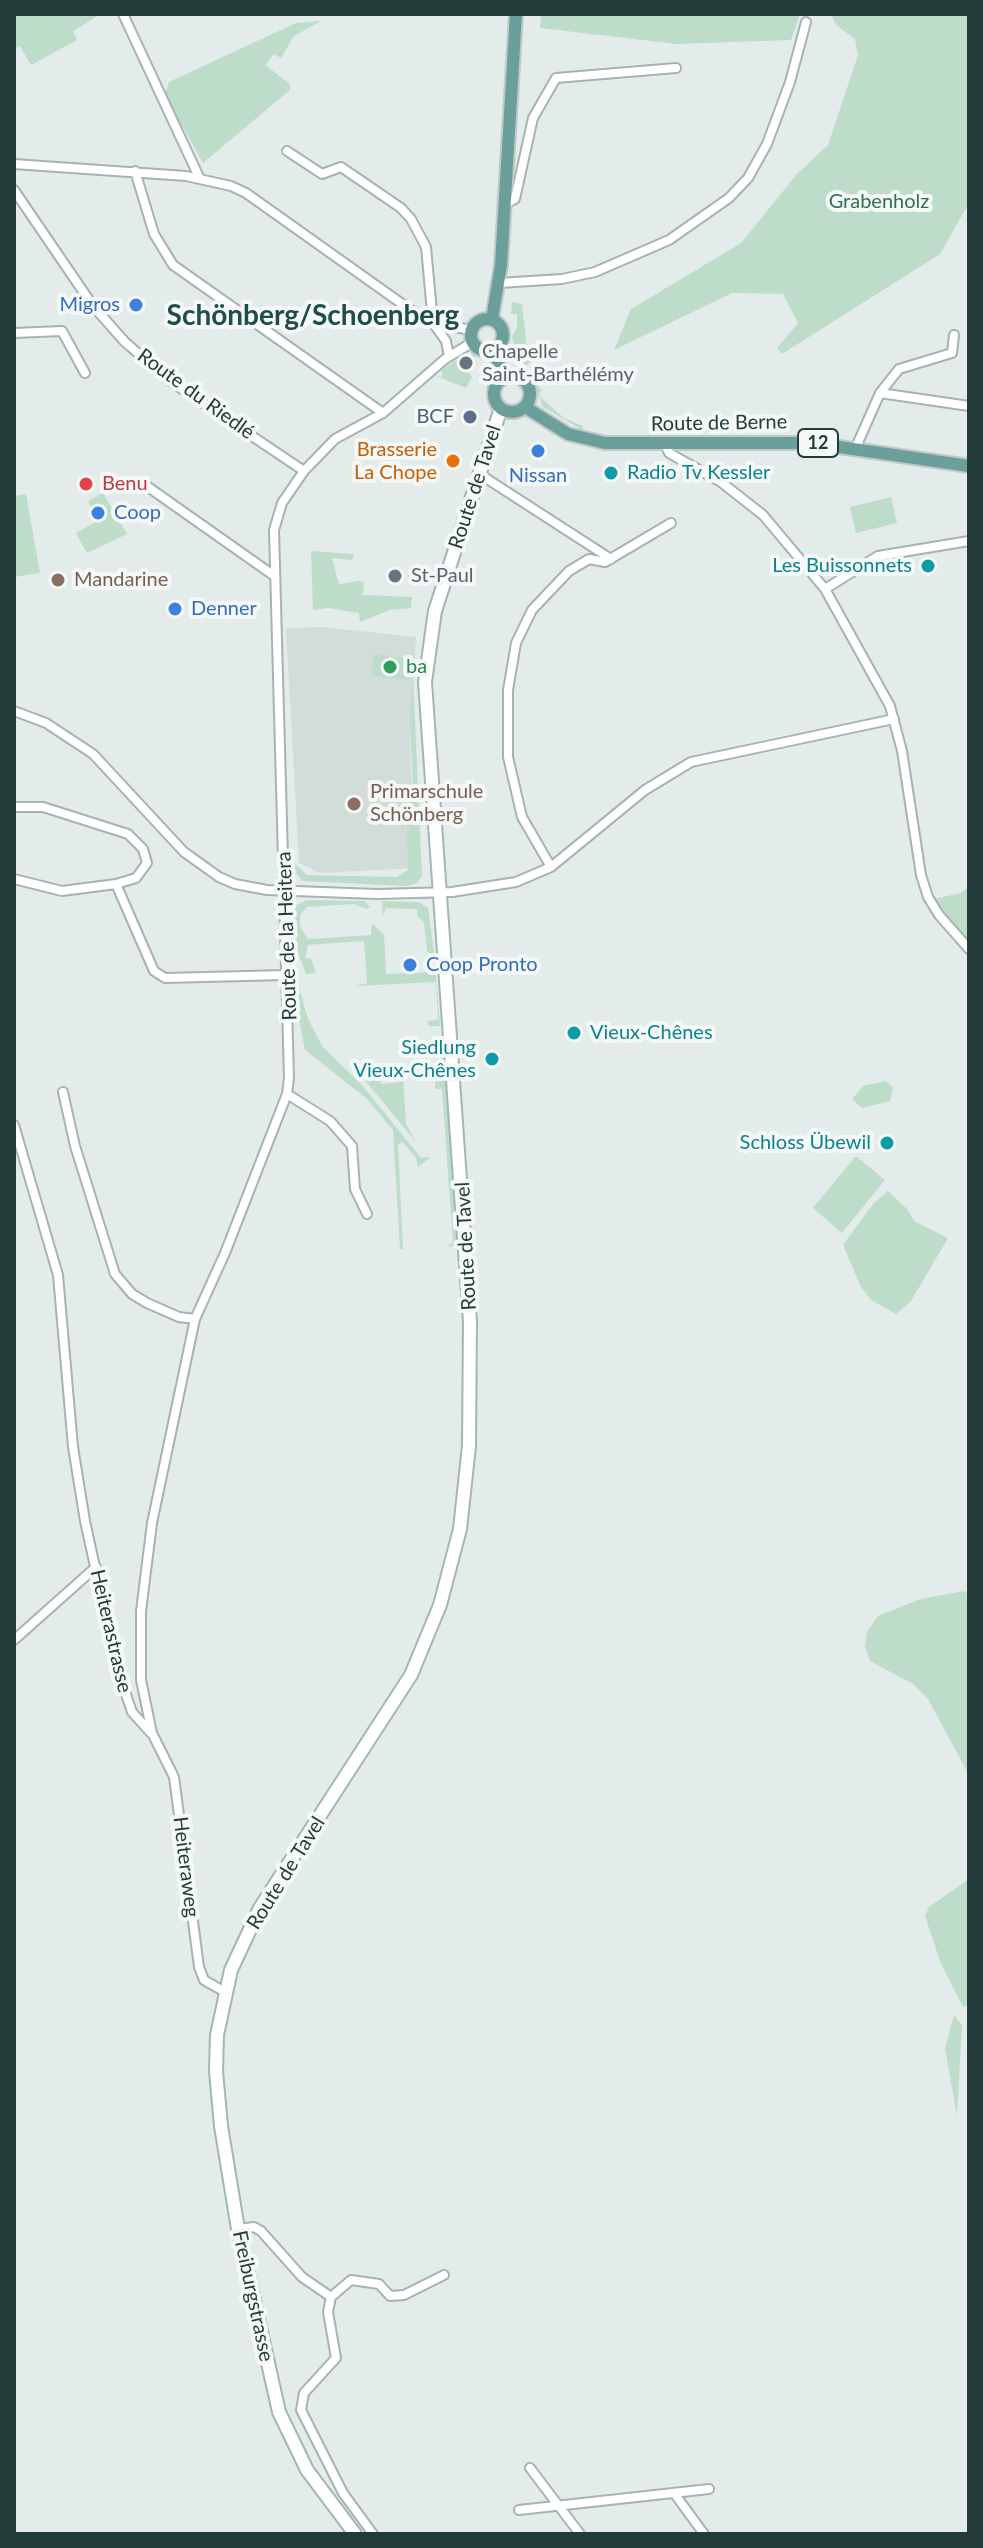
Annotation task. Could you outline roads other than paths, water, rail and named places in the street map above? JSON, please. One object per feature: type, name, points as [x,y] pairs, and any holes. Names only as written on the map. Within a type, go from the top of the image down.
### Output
[{"type":"main road","points":[[492,319],[499,283],[516,14]]},
{"type":"main road","points":[[492,319],[501,326],[504,337],[494,350],[482,350],[472,336],[480,320],[492,319]]},
{"type":"main road","points":[[494,350],[504,378]]},
{"type":"main road","points":[[515,377],[528,386],[530,397],[525,407],[513,412],[501,408],[494,395],[497,385],[504,378],[515,377]]},
{"type":"main road","name":"Route de Berne","points":[[525,407],[552,426],[587,440],[665,444],[767,441],[856,447],[969,466]]},
{"type":"main road","name":"Route de Tavel","points":[[217,2035],[225,1992],[239,1950],[260,1908],[411,1675],[440,1605],[460,1529],[469,1435],[470,1322],[424,709],[426,658],[446,574],[501,408]]},
{"type":"main road","name":"Freiburgstrasse","points":[[217,2035],[217,2099],[238,2229],[279,2412],[307,2470],[355,2534]]},
{"type":"street","points":[[123,14],[199,177]]},
{"type":"street","points":[[499,283],[562,279],[595,272],[669,240],[722,204],[748,178],[767,144],[806,22]]},
{"type":"street","points":[[505,204],[515,199],[533,118],[556,78],[676,68]]},
{"type":"street","points":[[287,151],[322,174],[341,167],[401,208],[411,219],[426,247],[433,323],[446,341],[449,356]]},
{"type":"street","points":[[14,164],[199,177],[246,193],[433,323],[472,336]]},
{"type":"street","points":[[135,171],[154,234],[173,265],[383,413]]},
{"type":"street","name":"Route du Riedlé","points":[[14,190],[93,306],[125,342],[170,381],[304,471]]},
{"type":"street","points":[[14,333],[62,331],[85,373]]},
{"type":"street","points":[[856,447],[880,393],[899,369],[952,353],[954,335]]},
{"type":"street","name":"Route de la Heitera","points":[[195,1319],[225,1253],[287,1094],[290,1043],[273,575],[274,530],[282,503],[304,471],[335,439],[383,413],[472,336]]},
{"type":"street","points":[[880,393],[969,406]]},
{"type":"street","points":[[665,444],[669,453],[728,487],[763,515],[825,589],[880,685],[894,719],[921,875],[934,909],[969,949]]},
{"type":"street","points":[[481,475],[611,559]]},
{"type":"street","points":[[141,482],[273,575]]},
{"type":"street","points":[[551,867],[522,817],[510,770],[507,717],[513,654],[526,620],[557,581],[589,559],[605,562],[671,523]]},
{"type":"street","points":[[825,589],[878,556],[969,541]]},
{"type":"street","points":[[14,711],[46,723],[93,754],[162,830],[201,866],[235,884],[285,891],[438,893],[499,887],[551,867],[645,790],[691,762],[894,719]]},
{"type":"street","points":[[14,807],[43,807],[128,834],[143,849],[147,863],[136,878],[116,884],[62,891],[14,879]]},
{"type":"street","points":[[116,884],[154,971],[165,978],[286,975]]},
{"type":"street","points":[[63,1092],[75,1146],[115,1274],[132,1294],[147,1303],[179,1317],[195,1319]]},
{"type":"street","points":[[287,1094],[330,1121],[352,1146],[355,1189],[367,1214]]},
{"type":"street","name":"Heiterastrasse","points":[[14,1125],[58,1275],[73,1447],[124,1692],[138,1721],[152,1733]]},
{"type":"street","name":"Heiterastrasse","points":[[152,1733],[141,1680],[141,1611],[152,1523],[195,1319]]},
{"type":"street","points":[[14,1640],[96,1567]]},
{"type":"street","name":"Heiteraweg","points":[[152,1733],[174,1777],[199,1967],[208,1984],[225,1992]]},
{"type":"street","points":[[238,2229],[254,2227],[261,2231],[302,2277],[331,2297]]},
{"type":"street","points":[[373,2534],[343,2493],[301,2410],[304,2393],[336,2358],[328,2312],[331,2297],[351,2280],[379,2284],[390,2296],[404,2295],[444,2275]]},
{"type":"street","points":[[530,2468],[580,2534]]},
{"type":"street","points":[[519,2510],[709,2489]]},
{"type":"street","points":[[674,2493],[700,2533]]},
{"type":"place","name":"Migros","points":[[136,305]]},
{"type":"place","name":"Chapelle Saint-Barthélémy","points":[[466,363]]},
{"type":"place","name":"BCF","points":[[470,417]]},
{"type":"place","name":"Nissan","points":[[538,451]]},
{"type":"place","name":"Brasserie La Chope","points":[[453,461]]},
{"type":"place","name":"Radio Tv Kessler","points":[[611,473]]},
{"type":"place","name":"Benu","points":[[86,484]]},
{"type":"place","name":"Coop","points":[[98,513]]},
{"type":"place","name":"Les Buissonnets","points":[[928,566]]},
{"type":"place","name":"St-Paul","points":[[395,576]]},
{"type":"place","name":"Mandarine","points":[[58,580]]},
{"type":"place","name":"Denner","points":[[175,609]]},
{"type":"place","name":"ba","points":[[390,667]]},
{"type":"place","name":"Primarschule Schönberg","points":[[354,804]]},
{"type":"place","name":"Coop Pronto","points":[[410,965]]},
{"type":"place","name":"Vieux-Chênes","points":[[574,1033]]},
{"type":"place","name":"Siedlung Vieux-Chênes","points":[[492,1059]]},
{"type":"place","name":"Schloss Übewil","points":[[887,1143]]},
{"type":"district","name":"Schönberg/Schoenberg","points":[[313,316]]},
{"type":"park label","name":"Grabenholz","points":[[879,202]]}]
